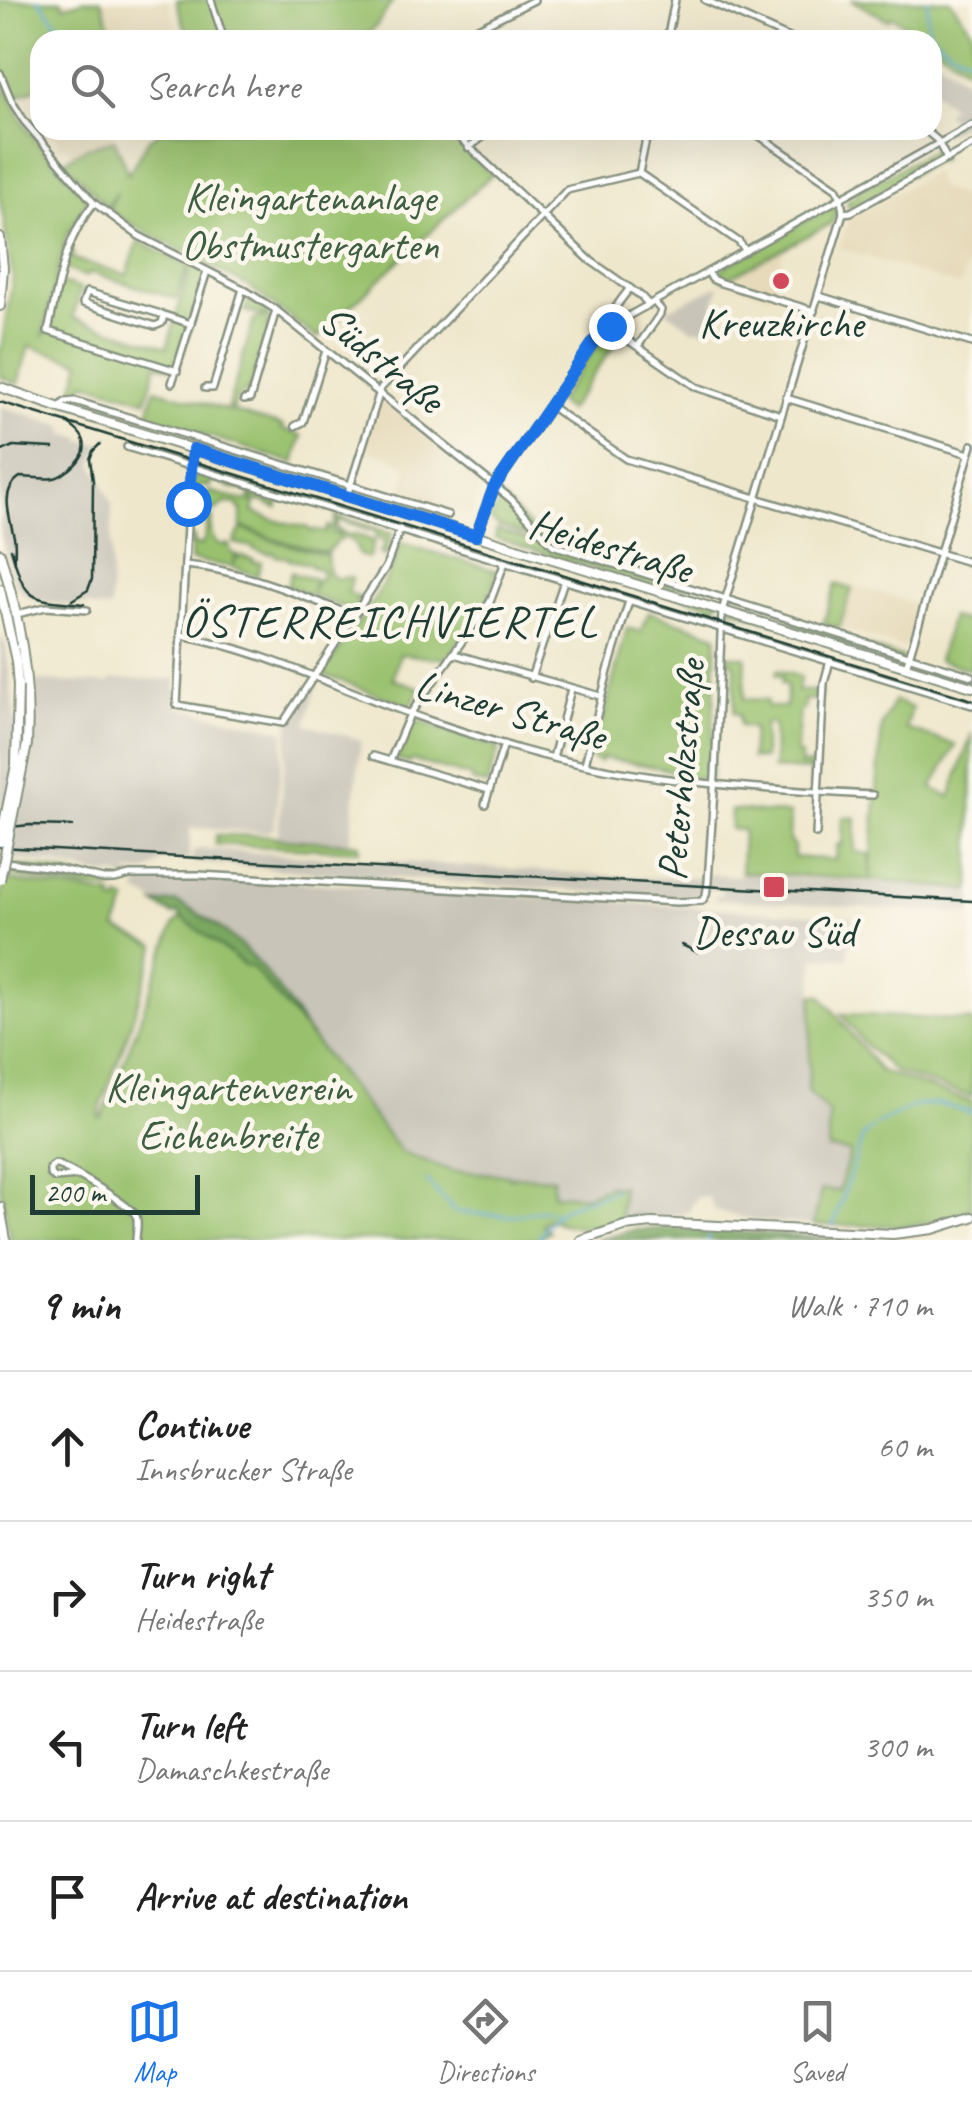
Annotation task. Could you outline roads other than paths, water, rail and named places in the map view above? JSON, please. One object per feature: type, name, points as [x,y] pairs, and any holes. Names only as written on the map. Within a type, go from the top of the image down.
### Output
[{"type":"street","points":[[211,0],[221,30]]},
{"type":"street","points":[[474,30],[534,0]]},
{"type":"street","points":[[669,30],[675,0]]},
{"type":"street","points":[[705,0],[772,30]]},
{"type":"street","name":"Südstraße","points":[[0,73],[12,102],[30,128]]},
{"type":"street","points":[[476,536],[494,487],[599,334],[972,125]]},
{"type":"street","name":"Südstraße","points":[[40,140],[94,203],[139,236],[276,310],[510,499],[550,542]]},
{"type":"street","points":[[460,140],[591,261],[661,310],[638,346]]},
{"type":"street","points":[[468,148],[479,140]]},
{"type":"street","points":[[638,173],[646,140]]},
{"type":"street","points":[[766,140],[836,188],[841,198]]},
{"type":"street","points":[[935,140],[948,159]]},
{"type":"street","points":[[842,212],[850,212],[972,145]]},
{"type":"street","points":[[347,496],[378,392],[567,190],[638,173],[739,242],[746,251]]},
{"type":"street","name":"Peterholzstraße","points":[[0,862],[56,868],[103,879],[199,875],[702,901],[706,895],[715,785],[722,611],[819,296],[842,212],[841,198]]},
{"type":"street","points":[[94,203],[70,241],[48,330],[177,371]]},
{"type":"street","points":[[0,238],[0,306]]},
{"type":"street","points":[[172,383],[207,270]]},
{"type":"street","points":[[708,272],[721,283],[814,312]]},
{"type":"street","points":[[630,288],[613,312],[611,326],[696,387],[781,414]]},
{"type":"street","points":[[205,388],[214,388],[243,289]]},
{"type":"street","points":[[164,315],[162,323],[155,326],[83,304],[87,292],[164,315],[191,324]]},
{"type":"street","points":[[819,296],[972,343]]},
{"type":"street","points":[[244,400],[250,399],[276,310]]},
{"type":"street","points":[[295,426],[303,422],[326,350]]},
{"type":"street","name":"Heidestraße","points":[[0,387],[722,611],[972,676]]},
{"type":"street","points":[[786,398],[970,454]]},
{"type":"street","name":"Heidestraße","points":[[60,408],[74,400],[448,515]]},
{"type":"street","points":[[550,406],[626,459],[972,563]]},
{"type":"street","points":[[907,662],[972,446]]},
{"type":"street","name":"Heidestraße","points":[[126,447],[972,705]]},
{"type":"street","points":[[193,449],[177,705],[283,723],[386,567],[400,529]]},
{"type":"street","name":"Heidestraße","points":[[550,542],[560,549],[841,636],[972,687]]},
{"type":"street","points":[[0,553],[17,614],[28,725],[0,880]]},
{"type":"street","points":[[390,761],[410,714],[490,602],[505,562]]},
{"type":"street","points":[[185,566],[211,568],[263,582],[354,616]]},
{"type":"street","name":"Heidestraße","points":[[532,678],[564,580]]},
{"type":"street","points":[[0,588],[23,686],[16,765],[0,842]]},
{"type":"street","points":[[585,764],[630,601]]},
{"type":"street","points":[[4,618],[46,608],[87,610]]},
{"type":"street","name":"Linzer Straße","points":[[182,635],[248,651],[410,714],[552,758],[680,782],[873,795]]},
{"type":"street","points":[[454,654],[601,696]]},
{"type":"street","points":[[816,834],[824,683],[830,662]]},
{"type":"street","points":[[552,758],[571,688]]},
{"type":"street","points":[[486,804],[504,744]]},
{"type":"street","points":[[373,756],[490,790]]},
{"type":"street","points":[[79,1176],[55,1178],[50,1168],[58,1164],[79,1176],[134,1212],[136,1240]]},
{"type":"street","points":[[0,1207],[6,1240]]},
{"type":"street","points":[[581,1240],[624,1226],[652,1222],[882,1234],[914,1233],[972,1217]]},
{"type":"waterway","points":[[39,0],[63,30]]},
{"type":"waterway","points":[[928,0],[930,30]]},
{"type":"waterway","points":[[942,44],[972,59]]},
{"type":"waterway","points":[[877,1124],[916,1105],[939,1104],[972,1113]]},
{"type":"waterway","points":[[833,1226],[863,1136],[873,1127]]},
{"type":"waterway","points":[[427,1181],[455,1212],[508,1216],[544,1210],[556,1213]]},
{"type":"waterway","points":[[537,1240],[563,1209],[615,1190]]},
{"type":"tram line","points":[[0,402],[972,700]]},
{"type":"tram line","points":[[15,562],[8,504],[10,489],[20,477],[54,478],[76,464],[84,452],[84,440],[68,424]]},
{"type":"tram line","points":[[72,600],[88,590],[92,579],[90,459],[100,444]]},
{"type":"tram line","points":[[0,452],[13,446],[53,448]]},
{"type":"tram line","points":[[11,549],[21,580],[32,595],[84,604]]},
{"type":"railway","points":[[0,828],[72,826]]},
{"type":"railway","points":[[0,847],[972,901]]},
{"type":"railway","points":[[682,945],[697,952]]},
{"type":"place","name":"Kreuzkirche","points":[[781,281]]},
{"type":"place","name":"Dessau Süd","points":[[774,887]]},
{"type":"district","name":"ÖSTERREICHVIERTEL","points":[[390,620]]},
{"type":"park label","name":"Kleingartenanlage Obstmustergarten","points":[[310,220]]},
{"type":"park label","name":"Kleingartenverein Eichenbreite","points":[[228,1110]]}]
